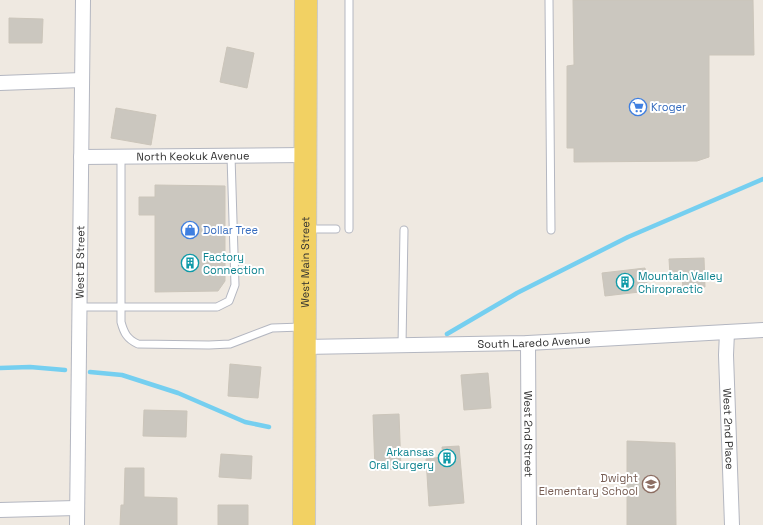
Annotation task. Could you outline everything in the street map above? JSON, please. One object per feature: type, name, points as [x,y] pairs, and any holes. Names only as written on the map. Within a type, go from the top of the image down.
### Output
[{"type":"main road","name":"West Main Street","points":[[304,525],[306,0]]},
{"type":"street","name":"West B Street","points":[[76,525],[83,0]]},
{"type":"street","points":[[0,84],[82,80]]},
{"type":"street","name":"North Keokuk Avenue","points":[[81,158],[305,155]]},
{"type":"street","name":"South Laredo Avenue","points":[[304,337],[402,345],[528,342],[763,330]]},
{"type":"street","name":"West 2nd Place","points":[[727,332],[726,355],[732,525]]},
{"type":"street","name":"West 2nd Street","points":[[528,342],[529,525]]},
{"type":"street","points":[[0,510],[76,508]]},
{"type":"lane","points":[[349,0],[349,229]]},
{"type":"lane","points":[[548,0],[551,230]]},
{"type":"lane","points":[[79,307],[217,307],[229,301],[235,285],[231,156]]},
{"type":"lane","points":[[121,157],[120,322],[129,340],[138,344],[230,344],[272,328],[304,337]]},
{"type":"lane","points":[[305,229],[336,229]]},
{"type":"lane","points":[[402,345],[404,230]]},
{"type":"building","name":"Kroger","points":[[573,0],[753,0],[754,55],[709,55],[709,157],[697,161],[574,162],[574,148],[567,148],[567,66],[574,65]]},
{"type":"building","points":[[9,18],[43,19],[42,43],[9,43]]},
{"type":"building","points":[[227,47],[254,53],[247,88],[220,82]]},
{"type":"building","points":[[116,108],[156,115],[151,145],[111,138]]},
{"type":"building","points":[[155,185],[225,186],[225,281],[218,291],[155,292],[155,215],[139,215],[139,197],[155,197]]},
{"type":"building","points":[[704,258],[705,287],[683,288],[682,275],[670,275],[669,259]]},
{"type":"building","name":"Mountain Valley Chiropractic","points":[[645,268],[648,291],[605,296],[602,273]]},
{"type":"building","points":[[230,364],[261,367],[258,398],[228,396]]},
{"type":"building","points":[[488,373],[491,408],[464,410],[461,375]]},
{"type":"building","points":[[144,410],[187,411],[186,437],[143,436]]},
{"type":"building","points":[[399,414],[401,469],[375,470],[373,415]]},
{"type":"building","name":"Dwight Elementary School","points":[[627,441],[675,443],[676,525],[627,525]]},
{"type":"building","points":[[459,446],[464,503],[429,506],[426,459],[443,457],[442,447]]},
{"type":"building","points":[[221,454],[252,456],[251,479],[219,477]]},
{"type":"building","points":[[125,468],[144,468],[144,497],[177,498],[177,525],[120,525],[121,505],[124,505]]},
{"type":"building","points":[[218,505],[248,505],[248,525],[218,525]]},
{"type":"waterway","points":[[447,334],[517,293],[628,237],[763,179]]},
{"type":"waterway","points":[[0,368],[30,367],[65,370]]},
{"type":"waterway","points":[[90,372],[122,375],[178,393],[245,422],[269,427]]},
{"type":"place","name":"Kroger","points":[[638,107]]},
{"type":"place","name":"Dollar Tree","points":[[190,230]]},
{"type":"place","name":"Factory Connection","points":[[190,263]]},
{"type":"place","name":"Mountain Valley Chiropractic","points":[[625,282]]},
{"type":"place","name":"Arkansas Oral Surgery","points":[[447,458]]},
{"type":"place","name":"Dwight Elementary School","points":[[651,484]]}]
